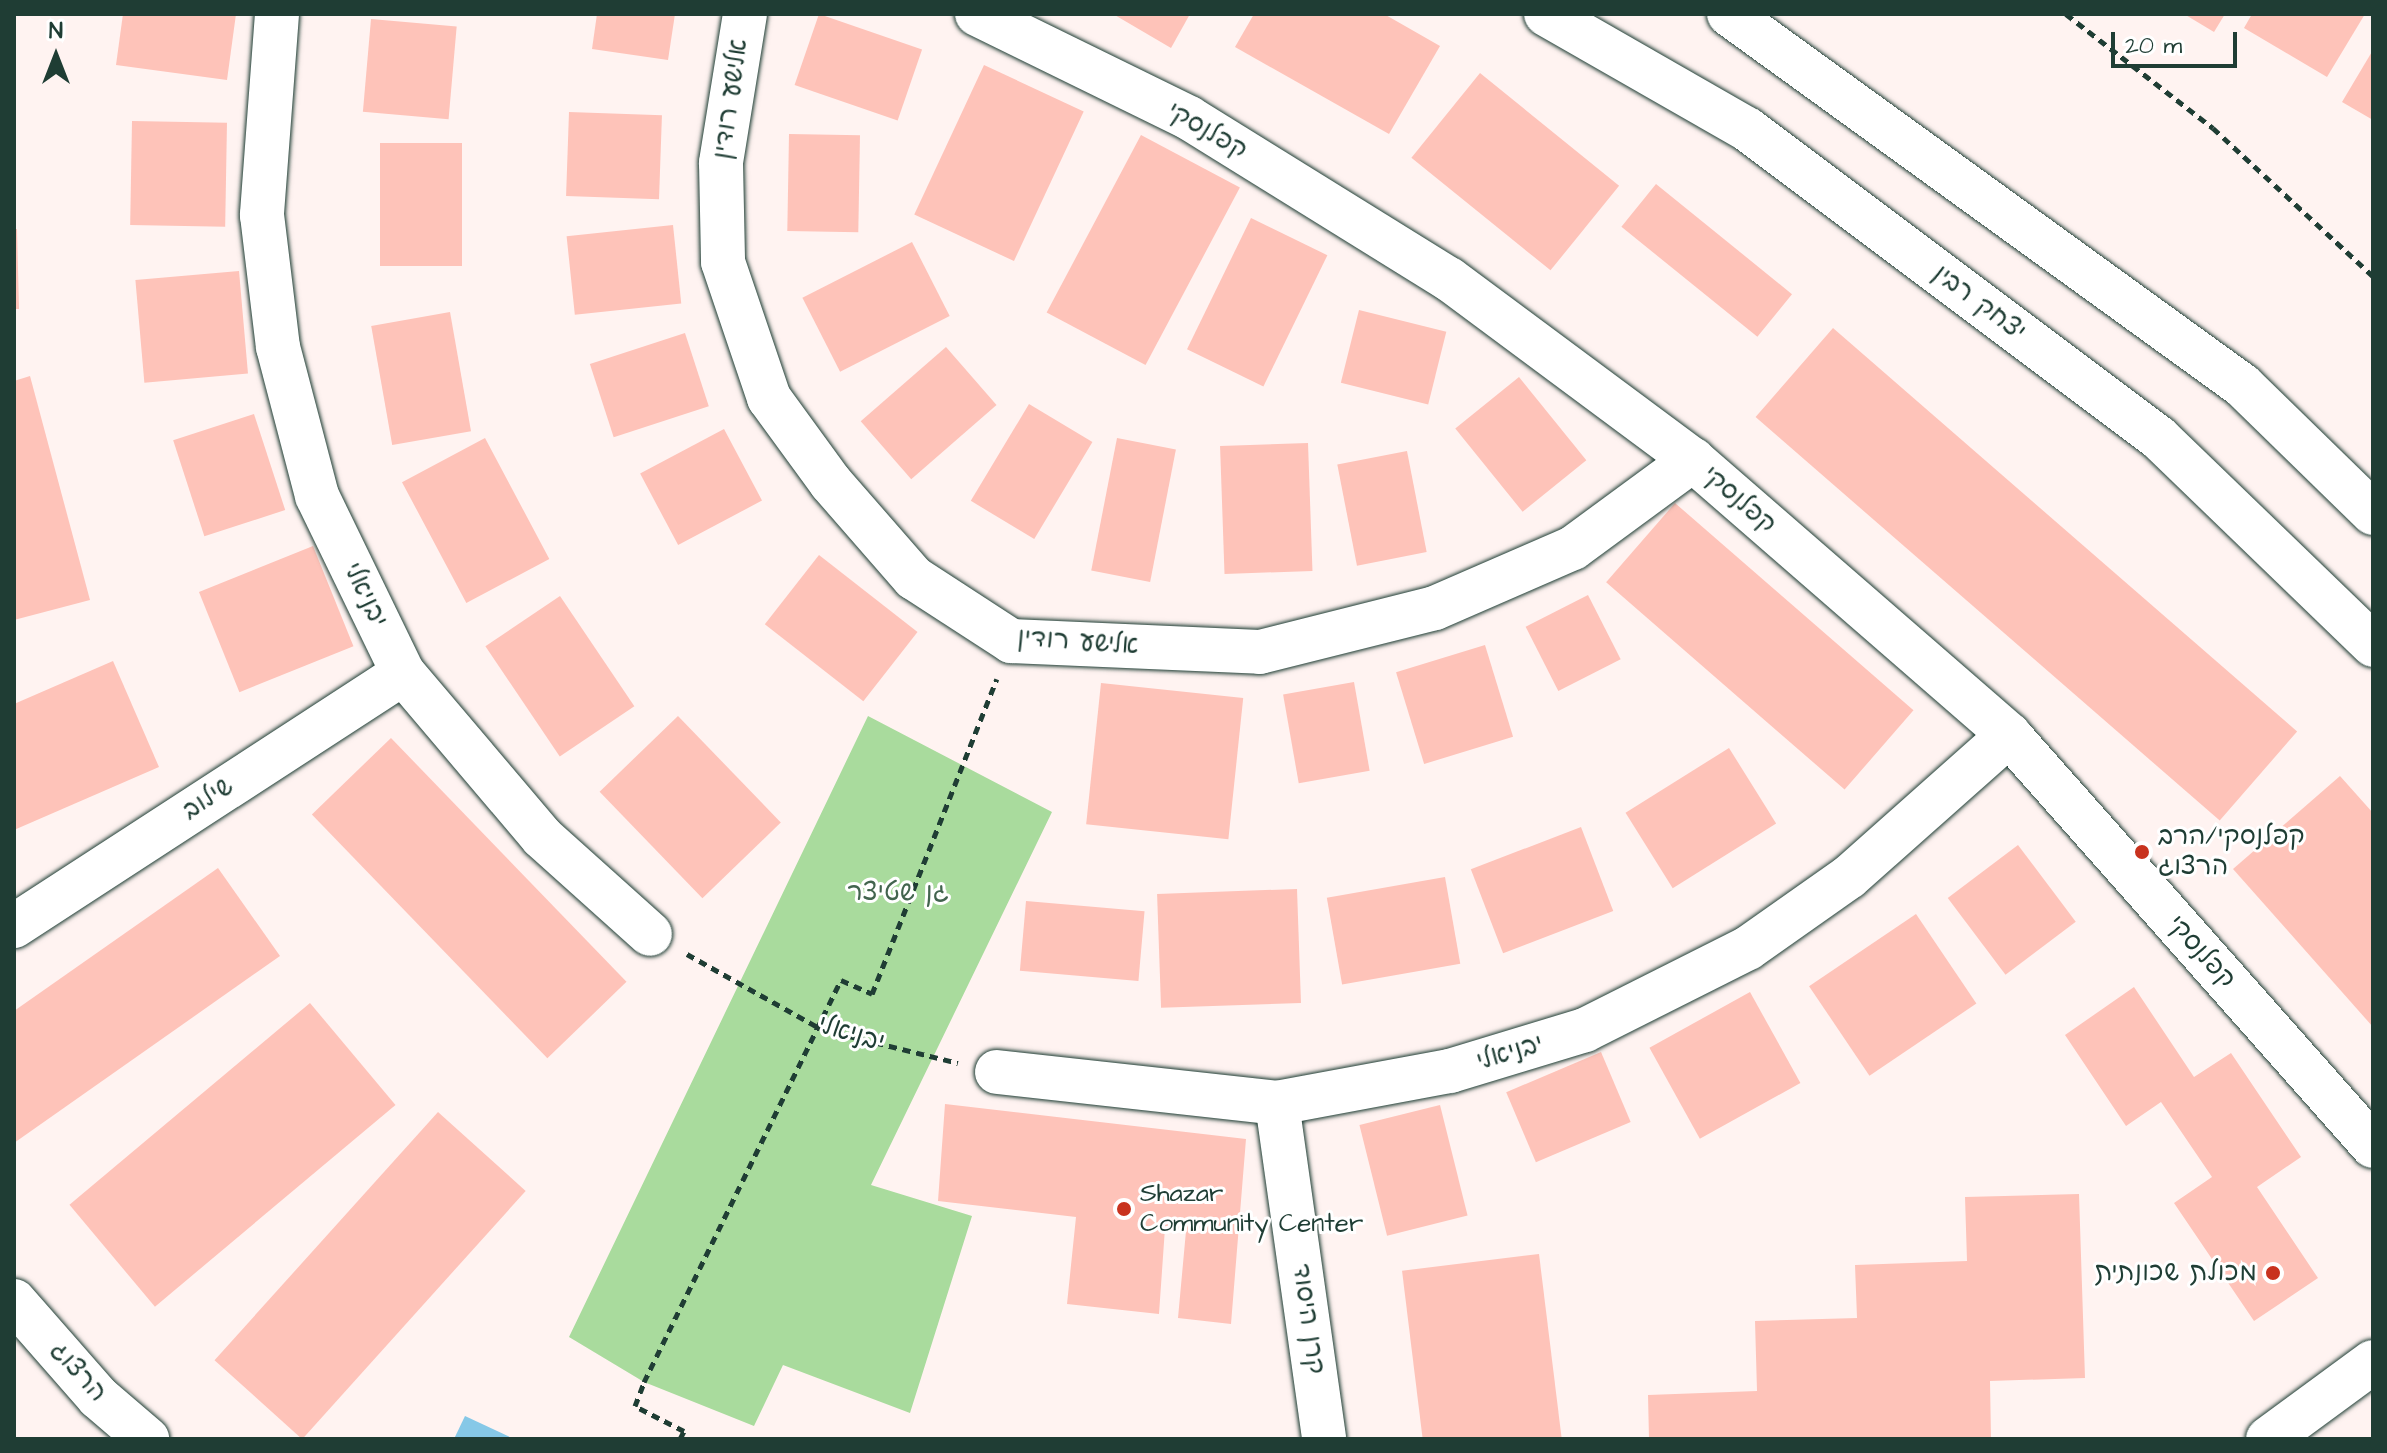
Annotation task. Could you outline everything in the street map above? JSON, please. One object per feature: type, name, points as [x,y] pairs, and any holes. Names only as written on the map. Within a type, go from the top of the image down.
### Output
[{"type":"street","name":"יבניאלי","points":[[277,14],[262,215],[278,347],[317,496],[403,673],[542,837],[650,934]]},
{"type":"street","name":"אלישע רודין","points":[[745,14],[721,163],[723,262],[769,398],[831,483],[914,578],[1011,641],[1260,652],[1435,608],[1573,548],[1693,460]]},
{"type":"street","name":"קפלנסקי","points":[[977,14],[1189,118],[1423,263],[1693,460],[2009,735],[2373,1146]]},
{"type":"street","name":"יצחק רבין","points":[[1546,14],[1747,129],[2159,438],[2373,645]]},
{"type":"street","points":[[1729,14],[2243,386],[2373,513]]},
{"type":"street","name":"שילוב","points":[[14,926],[403,673]]},
{"type":"street","name":"יבניאלי","points":[[997,1072],[1277,1103],[1450,1071],[1585,1030],[1748,948],[1849,877],[2009,735]]},
{"type":"street","name":"קרן היסוד","points":[[1277,1103],[1324,1439]]},
{"type":"street","name":"הרצוג","points":[[14,1301],[98,1397],[141,1436]]},
{"type":"street","points":[[2268,1439],[2373,1362]]},
{"type":"path","points":[[2066,14],[2213,128],[2373,276]]},
{"type":"path","points":[[680,1439],[684,1431],[635,1406],[821,1029],[841,980],[872,994],[1011,641]]},
{"type":"path","name":"יבניאלי","points":[[650,934],[821,1029],[997,1072]]},
{"type":"green space","name":"גן שטיצר","points":[[868,716],[1052,812],[871,1185],[972,1216],[910,1413],[783,1365],[754,1426],[644,1382],[569,1337]]},
{"type":"water","points":[[465,1416],[514,1439],[454,1439]]},
{"type":"building","points":[[123,14],[236,14],[227,80],[116,65]]},
{"type":"building","points":[[597,14],[675,14],[668,60],[592,49]]},
{"type":"building","points":[[819,14],[922,49],[898,120],[795,85]]},
{"type":"building","points":[[1113,14],[1190,14],[1171,48]]},
{"type":"building","points":[[1254,14],[1384,14],[1440,46],[1389,134],[1235,47]]},
{"type":"building","points":[[2184,14],[2225,14],[2214,32]]},
{"type":"building","points":[[2252,14],[2365,14],[2327,77],[2244,28]]},
{"type":"building","points":[[371,19],[457,26],[449,119],[363,112]]},
{"type":"building","points":[[2373,50],[2373,120],[2342,102]]},
{"type":"building","points":[[984,65],[1084,111],[1014,261],[914,215]]},
{"type":"building","points":[[1480,73],[1619,186],[1551,270],[1411,158]]},
{"type":"building","points":[[569,112],[662,115],[659,199],[566,196]]},
{"type":"building","points":[[132,121],[227,123],[225,227],[130,225]]},
{"type":"building","points":[[789,134],[860,135],[858,232],[787,231]]},
{"type":"building","points":[[1141,135],[1240,188],[1146,365],[1047,312]]},
{"type":"building","points":[[380,143],[462,143],[462,266],[380,266]]},
{"type":"building","points":[[1656,184],[1792,294],[1757,337],[1621,227]]},
{"type":"building","points":[[1251,218],[1327,255],[1263,386],[1187,349]]},
{"type":"building","points":[[673,225],[681,304],[575,315],[567,236]]},
{"type":"building","points":[[14,229],[17,229],[19,309],[14,309]]},
{"type":"building","points":[[912,242],[950,316],[840,372],[802,298]]},
{"type":"building","points":[[239,271],[248,374],[144,383],[135,280]]},
{"type":"building","points":[[1359,310],[1446,332],[1428,405],[1341,383]]},
{"type":"building","points":[[450,312],[471,431],[392,445],[371,326]]},
{"type":"building","points":[[1833,328],[2297,731],[2220,821],[1756,417]]},
{"type":"building","points":[[685,333],[709,406],[614,437],[590,364]]},
{"type":"building","points":[[946,347],[997,405],[911,479],[861,421]]},
{"type":"building","points":[[30,376],[90,600],[14,620],[14,381]]},
{"type":"building","points":[[1519,377],[1586,460],[1523,512],[1455,429]]},
{"type":"building","points":[[1029,404],[1092,442],[1034,539],[971,501]]},
{"type":"building","points":[[254,414],[285,510],[204,536],[173,440]]},
{"type":"building","points":[[724,429],[762,501],[678,545],[640,474]]},
{"type":"building","points":[[485,438],[549,559],[466,603],[402,482]]},
{"type":"building","points":[[1117,438],[1176,449],[1150,582],[1091,571]]},
{"type":"building","points":[[1308,443],[1312,571],[1225,574],[1220,446]]},
{"type":"building","points":[[1407,451],[1427,552],[1357,566],[1337,465]]},
{"type":"building","points":[[1675,503],[1913,710],[1845,790],[1606,582]]},
{"type":"building","points":[[313,546],[353,646],[239,692],[199,592]]},
{"type":"building","points":[[819,555],[918,632],[863,701],[765,624]]},
{"type":"building","points":[[1588,595],[1621,659],[1558,691],[1526,627]]},
{"type":"building","points":[[560,596],[634,706],[560,757],[485,646]]},
{"type":"building","points":[[1485,645],[1513,737],[1424,764],[1396,672]]},
{"type":"building","points":[[113,661],[159,767],[14,830],[14,704]]},
{"type":"building","points":[[1354,682],[1370,771],[1299,783],[1283,695]]},
{"type":"building","points":[[1101,683],[1243,698],[1228,839],[1086,824]]},
{"type":"building","points":[[678,716],[781,822],[702,898],[600,792]]},
{"type":"building","points":[[391,738],[626,982],[547,1058],[312,814]]},
{"type":"building","points":[[1729,748],[1776,823],[1673,888],[1626,813]]},
{"type":"building","points":[[2340,776],[2373,813],[2373,1027],[2233,869]]},
{"type":"building","points":[[1581,827],[1613,911],[1503,953],[1471,869]]},
{"type":"building","points":[[2018,845],[2076,922],[2005,975],[1948,898]]},
{"type":"building","points":[[218,868],[280,956],[14,1143],[14,1011]]},
{"type":"building","points":[[1445,877],[1460,964],[1342,985],[1327,898]]},
{"type":"building","points":[[1297,889],[1301,1003],[1161,1008],[1157,894]]},
{"type":"building","points":[[1026,901],[1145,911],[1138,981],[1020,971]]},
{"type":"building","points":[[1916,914],[1976,1004],[1869,1076],[1809,986]]},
{"type":"building","points":[[2134,987],[2194,1077],[2231,1053],[2301,1157],[2257,1187],[2318,1278],[2254,1321],[2174,1203],[2212,1177],[2161,1102],[2126,1126],[2065,1035]]},
{"type":"building","points":[[1750,992],[1800,1083],[1700,1139],[1649,1048]]},
{"type":"building","points":[[310,1003],[395,1105],[155,1307],[69,1205]]},
{"type":"building","points":[[1601,1052],[1631,1122],[1536,1162],[1506,1092]]},
{"type":"building","name":"Shazar Community Center","points":[[945,1104],[1246,1139],[1231,1324],[1178,1318],[1186,1231],[1165,1228],[1159,1314],[1067,1304],[1076,1217],[938,1201]]},
{"type":"building","points":[[1440,1105],[1468,1216],[1387,1236],[1359,1125]]},
{"type":"building","points":[[438,1112],[526,1191],[302,1439],[215,1360]]},
{"type":"building","points":[[2079,1194],[2085,1378],[1990,1381],[1991,1439],[1649,1439],[1648,1395],[1757,1391],[1755,1321],[1857,1318],[1855,1265],[1967,1261],[1965,1197]]},
{"type":"building","points":[[1539,1254],[1562,1439],[1423,1439],[1402,1271]]},
{"type":"place","name":"קפלנסקי/הרב הרצוג","points":[[2142,852]]},
{"type":"place","name":"Shazar Community Center","points":[[1124,1209]]},
{"type":"place","name":"מכולת שכונתית","points":[[2273,1273]]}]
